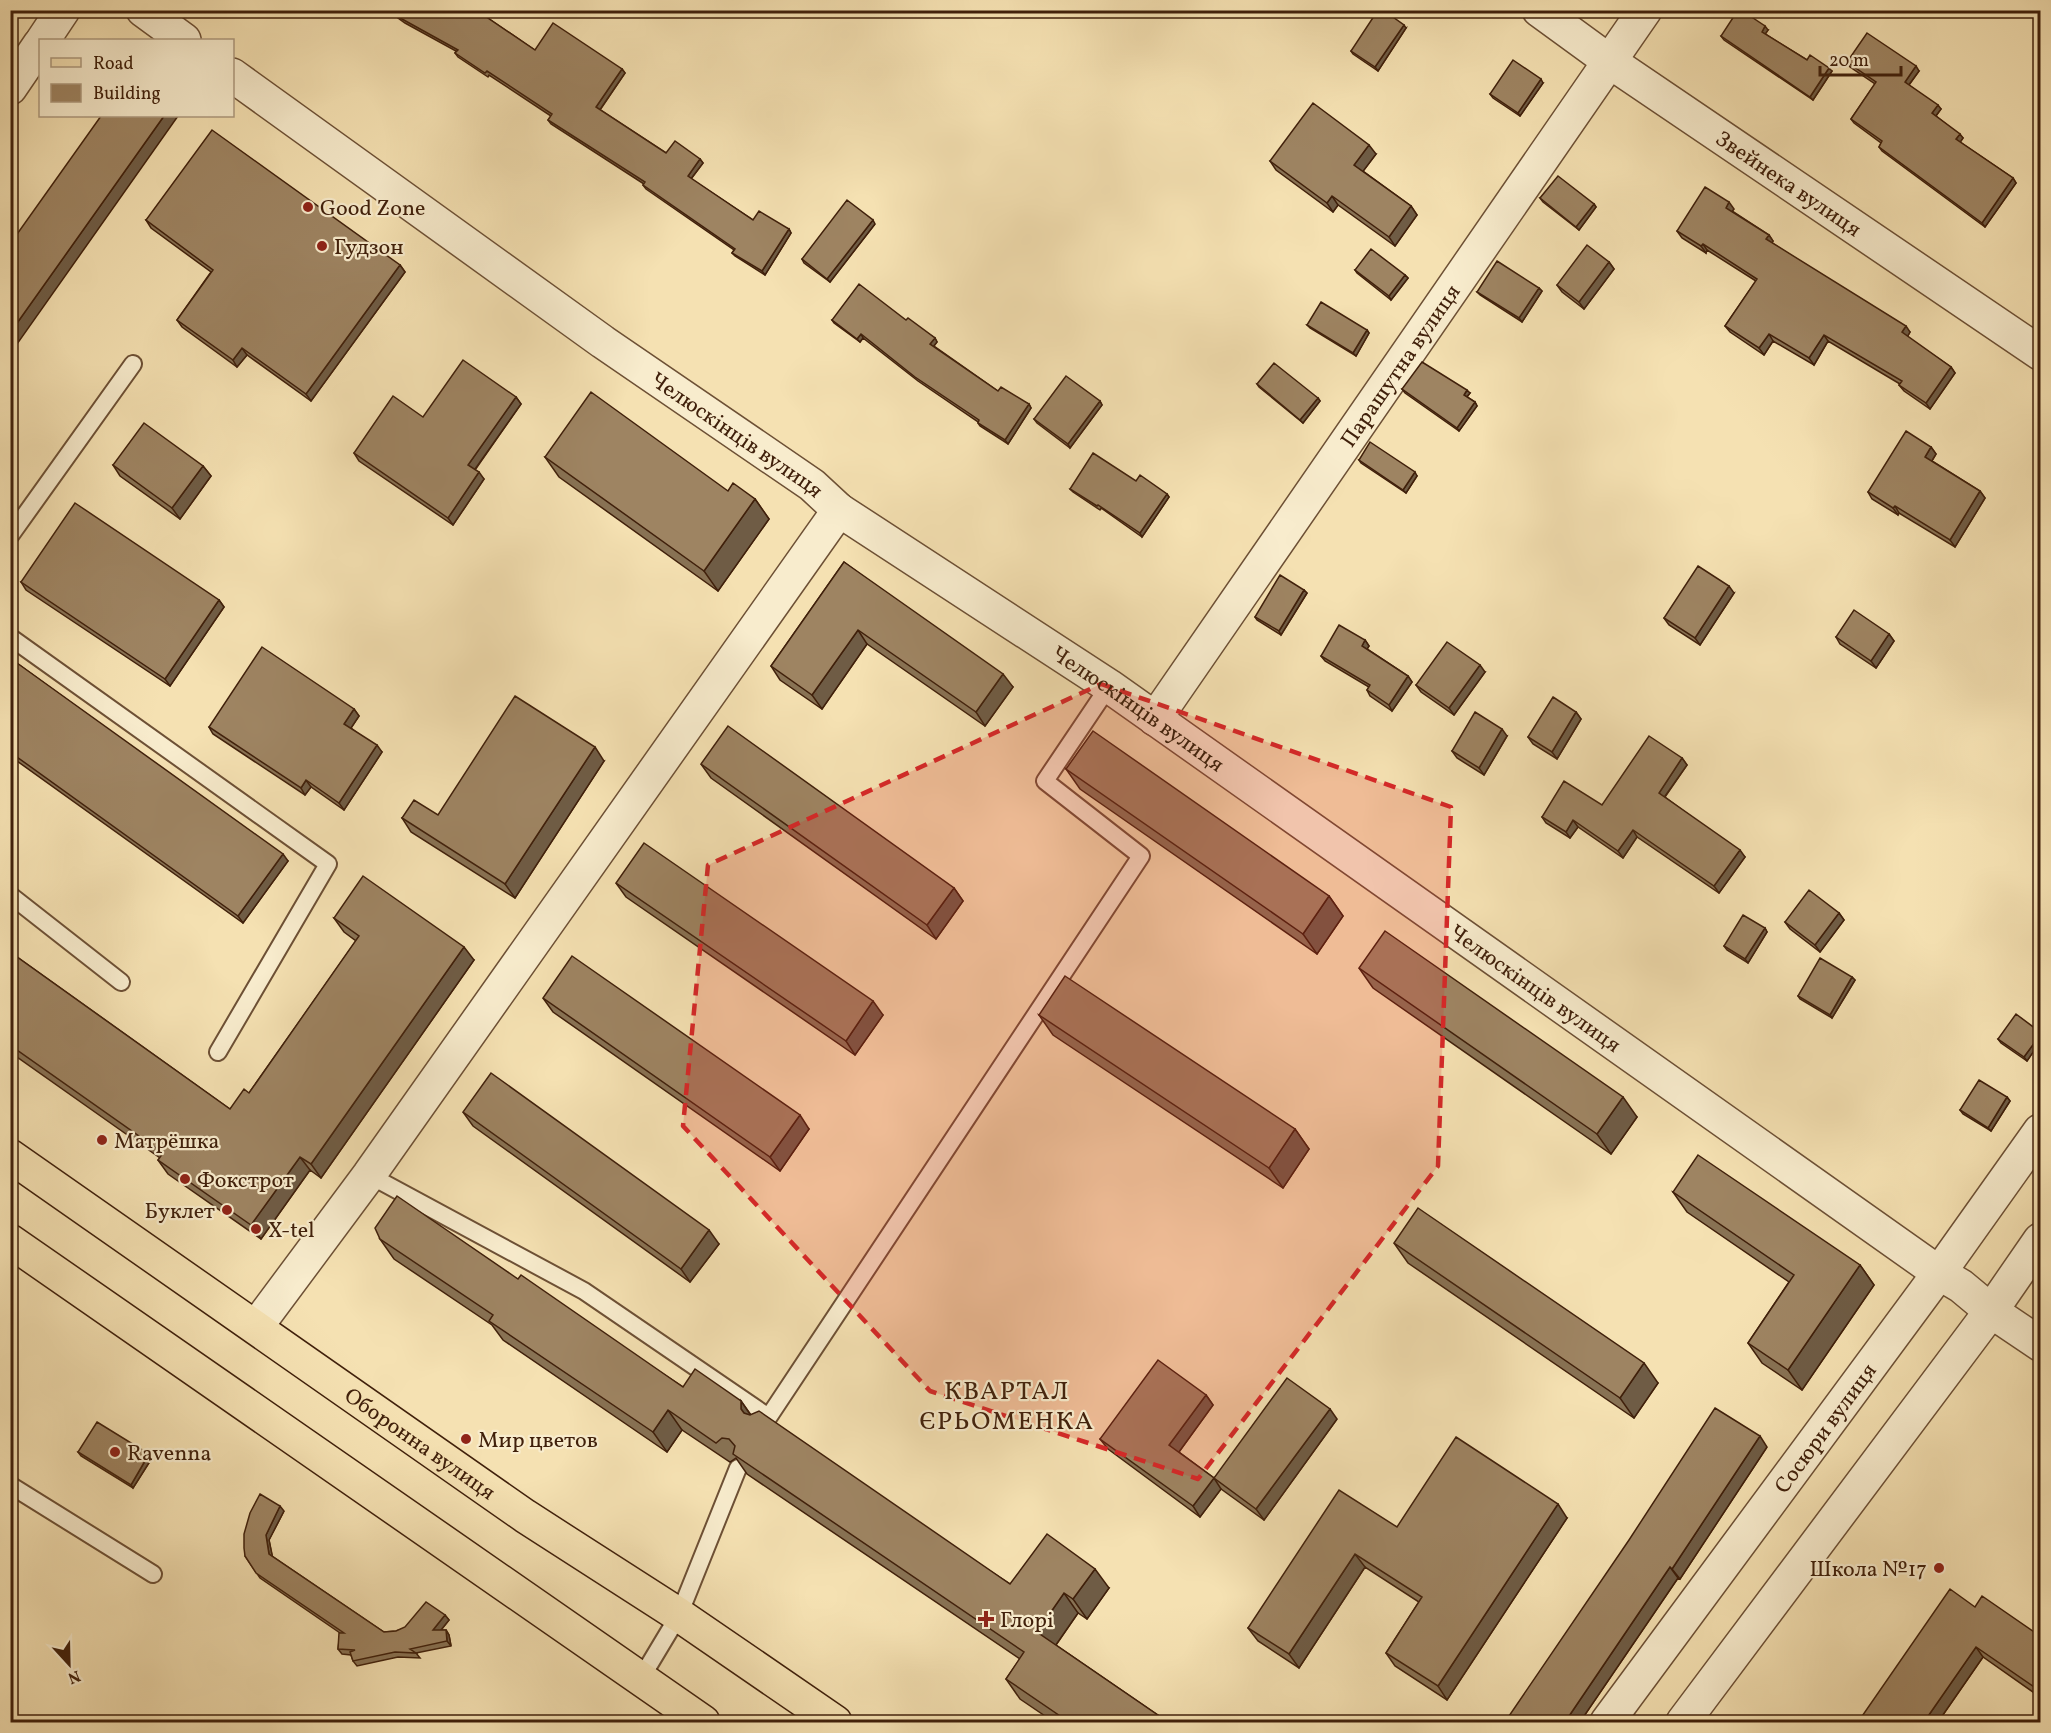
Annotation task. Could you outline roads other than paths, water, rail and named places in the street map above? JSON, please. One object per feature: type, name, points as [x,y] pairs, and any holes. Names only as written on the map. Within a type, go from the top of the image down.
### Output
[{"type":"main road","name":"Оборонна вулиця","points":[[10,1156],[525,1516],[679,1615],[835,1722]]},
{"type":"main road","points":[[10,1241],[703,1722]]},
{"type":"street","points":[[44,39],[63,10]]},
{"type":"street","points":[[142,10],[183,39]]},
{"type":"street","name":"Звейнека вулиця","points":[[1539,10],[1609,61],[2040,353]]},
{"type":"street","name":"Парашутна вулиця","points":[[1155,718],[1645,10]]},
{"type":"street","points":[[10,88],[39,46]]},
{"type":"street","name":"Челюскінців вулиця","points":[[234,76],[594,335],[812,485],[839,510],[1155,718],[2040,1344]]},
{"type":"street","points":[[256,1327],[369,1175],[839,510]]},
{"type":"street","name":"Сосюри вулиця","points":[[1607,1722],[1939,1273],[2040,1131]]},
{"type":"street","points":[[1683,1722],[1992,1311],[2040,1240]]},
{"type":"lane","points":[[10,536],[133,364]]},
{"type":"lane","points":[[10,637],[328,864],[218,1052]]},
{"type":"lane","points":[[369,1175],[584,1292],[766,1420],[1141,856],[1045,782],[1108,686]]},
{"type":"lane","points":[[10,895],[121,981]]},
{"type":"lane","points":[[640,1680],[679,1615],[738,1468]]},
{"type":"lane","points":[[10,1485],[153,1574]]},
{"type":"place","name":"Good Zone","points":[[308,207]]},
{"type":"place","name":"Гудзон","points":[[322,246]]},
{"type":"place","name":"Матрёшка","points":[[102,1140]]},
{"type":"place","name":"Фокстрот","points":[[185,1179]]},
{"type":"place","name":"Буклет","points":[[227,1210]]},
{"type":"place","name":"X-tel","points":[[256,1229]]},
{"type":"place","name":"Мир цветов","points":[[466,1439]]},
{"type":"place","name":"Ravenna","points":[[115,1452]]},
{"type":"place","name":"Школа №17","points":[[1939,1568]]},
{"type":"place","name":"Глорі","points":[[986,1619]]},
{"type":"district","name":"КВАРТАЛ ЄРЬОМЕНКА","points":[[1007,1405]]}]
